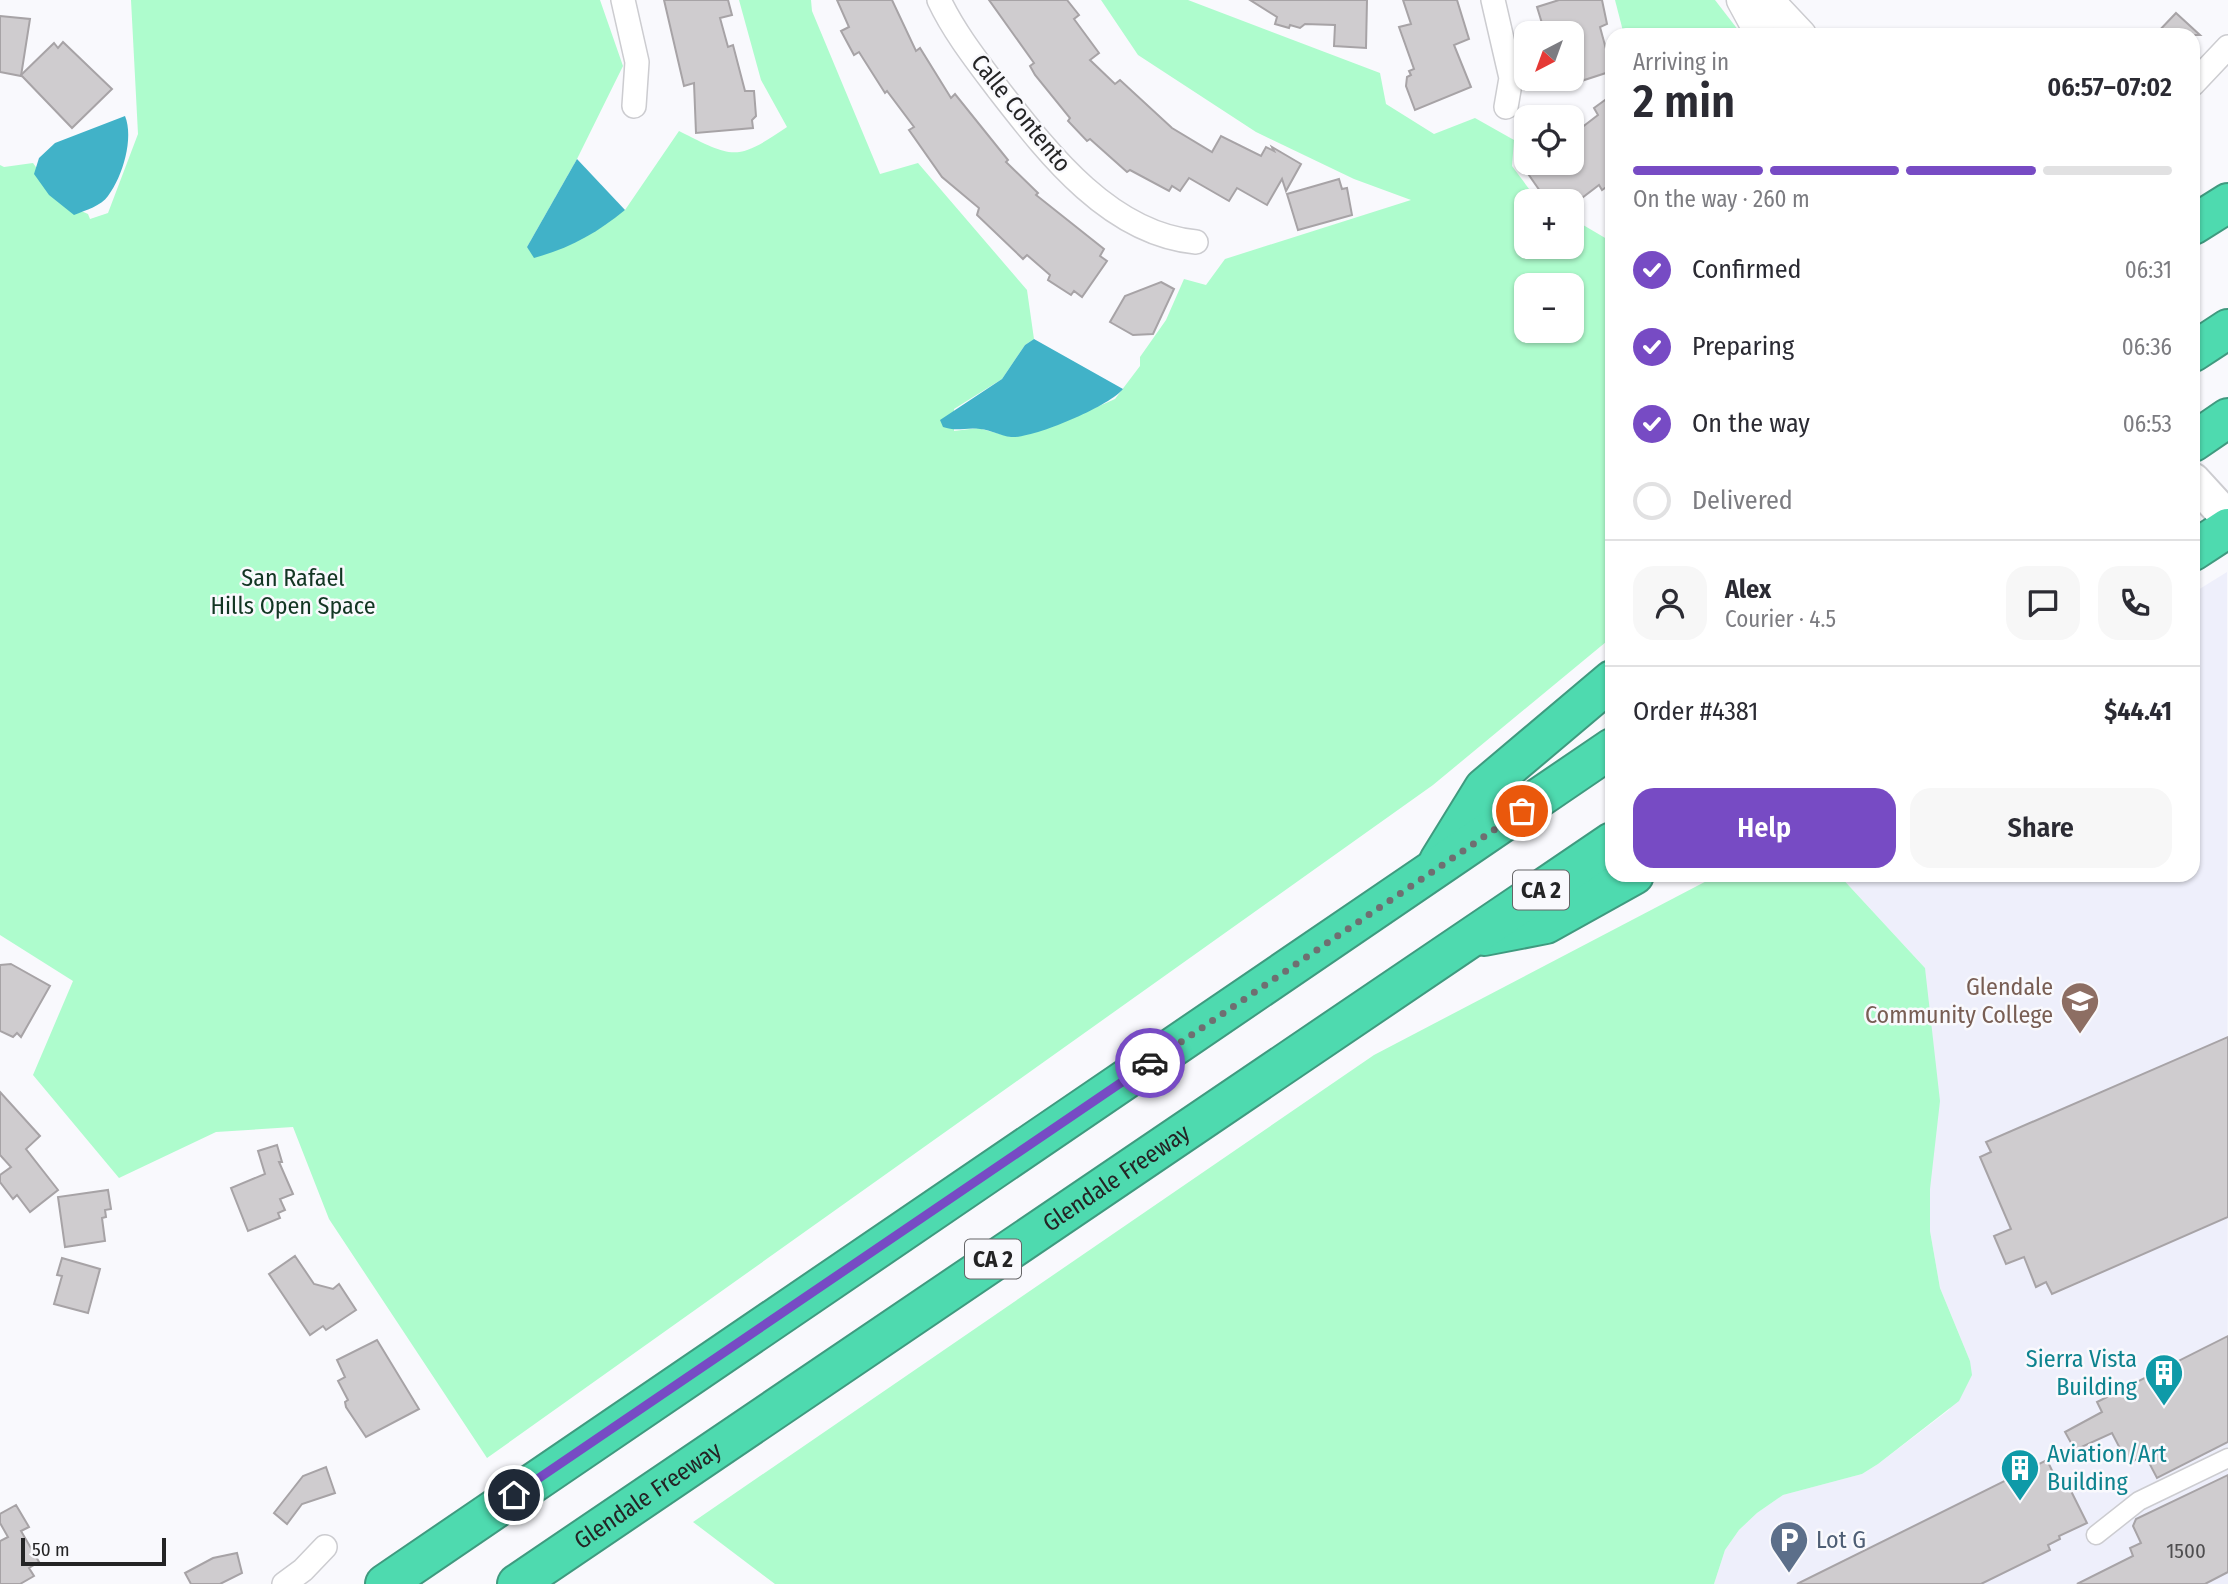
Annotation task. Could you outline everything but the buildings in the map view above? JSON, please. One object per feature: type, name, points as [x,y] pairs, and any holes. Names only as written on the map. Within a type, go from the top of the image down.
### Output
[{"type":"highway","points":[[2200,221],[2228,203]]},
{"type":"highway","points":[[2200,347],[2228,329]]},
{"type":"highway","points":[[2200,437],[2228,418]]},
{"type":"highway","points":[[2200,537],[2215,507]]},
{"type":"highway","points":[[1432,872],[1485,788],[1605,686]]},
{"type":"highway","points":[[385,1584],[1605,753]]},
{"type":"highway","name":"Glendale Freeway","points":[[517,1584],[967,1276],[1605,847]]},
{"type":"highway","points":[[1471,938],[1546,924],[1621,882]]},
{"type":"street","points":[[623,0],[637,62],[634,106]]},
{"type":"street","name":"Calle Contento","points":[[939,0],[986,73],[1043,147],[1078,182],[1122,216],[1173,240],[1196,242]]},
{"type":"street","points":[[1493,0],[1511,78],[1506,107]]},
{"type":"street","points":[[1742,0],[1757,28]]},
{"type":"street","points":[[1768,0],[1794,28]]},
{"type":"street","points":[[2200,77],[2228,47]]},
{"type":"street","points":[[2096,1535],[2139,1502],[2228,1458]]},
{"type":"street","points":[[284,1584],[303,1570],[325,1547]]},
{"type":"shaded area","name":"Glendale Community College","points":[[2227,572],[2228,1584],[1714,1584],[1725,1550],[1739,1530],[1757,1513],[1783,1495],[1862,1474],[1878,1464],[1949,1410],[1970,1361],[1940,1288],[1930,1231],[1925,968],[1845,882],[2200,882],[2200,589]]},
{"type":"green space","name":"San Rafael Hills Open Space","points":[[131,0],[600,0],[623,66],[577,159],[527,247],[625,210],[679,131],[711,147],[734,152],[756,146],[787,127],[761,80],[739,0],[811,0],[812,11],[880,174],[918,163],[1027,290],[1034,339],[1025,345],[1002,379],[954,409],[954,431],[978,428],[1011,437],[1065,421],[1115,399],[1140,366],[1140,357],[1166,320],[1184,279],[1206,285],[1225,259],[1411,200],[1354,179],[1256,132],[1138,55],[1101,0],[1188,0],[1380,73],[1386,104],[1434,134],[1475,118],[1514,140],[1514,175],[1519,175],[1529,189],[1514,189],[1514,259],[1584,259],[1584,225],[1605,238],[1605,643],[1433,785],[487,1458],[329,1219],[293,1127],[216,1132],[119,1178],[33,1075],[73,981],[0,935],[0,165],[4,167],[33,163],[61,202],[88,214],[90,219],[108,213],[138,134]]},
{"type":"green space","points":[[1615,0],[1715,0],[1737,28],[1622,28]]},
{"type":"green space","points":[[1705,882],[1845,882],[1925,968],[1940,1101],[1930,1189],[1930,1231],[1940,1288],[1970,1361],[1972,1375],[1959,1401],[1862,1474],[1783,1495],[1757,1513],[1739,1530],[1725,1550],[1714,1584],[775,1584],[693,1522],[1374,1055]]},
{"type":"water","points":[[125,116],[128,146],[113,188],[101,202],[74,215],[49,195],[34,174],[39,158],[55,143]]},
{"type":"water","points":[[577,159],[625,210],[582,239],[534,258],[527,247]]},
{"type":"water","points":[[1034,339],[1123,389],[1103,404],[1036,433],[1011,437],[980,429],[943,427],[940,420],[1002,379],[1025,345]]},
{"type":"way so far","points":[[1150,1063],[1522,811]]},
{"type":"place","name":"Glendale Community College","points":[[2080,1035]]},
{"type":"place","name":"Sierra Vista Building","points":[[2164,1407]]},
{"type":"place","name":"Aviation/Art Building","points":[[2020,1502]]},
{"type":"place","name":"Lot G","points":[[1789,1574]]},
{"type":"route","points":[[514,1495],[1150,1063]]}]
